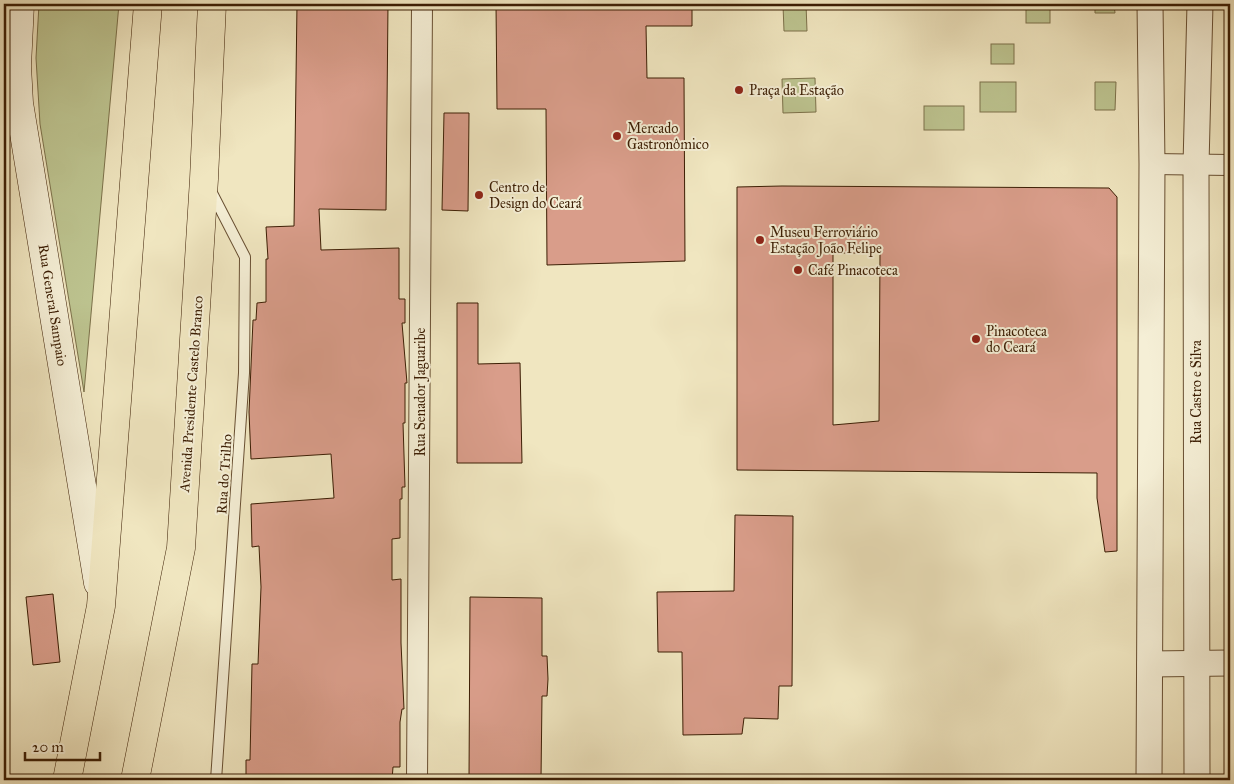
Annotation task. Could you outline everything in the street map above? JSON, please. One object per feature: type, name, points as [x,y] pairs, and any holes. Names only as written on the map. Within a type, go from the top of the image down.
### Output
[{"type":"main road","name":"Rua General Sampaio","points":[[20,4],[17,66],[20,103],[101,606]]},
{"type":"main road","points":[[67,780],[101,606],[148,4]]},
{"type":"main road","name":"Avenida Presidente Castelo Branco","points":[[135,780],[181,548],[204,179],[212,4]]},
{"type":"street","name":"Rua Senador Jaguaribe","points":[[417,780],[422,4]]},
{"type":"street","points":[[1149,780],[1152,164],[1150,4]]},
{"type":"street","name":"Rua Castro e Silva","points":[[1197,780],[1196,165],[1200,4]]},
{"type":"street","points":[[1152,164],[1230,165]]},
{"type":"street","points":[[1150,664],[1230,663]]},
{"type":"lane","name":"Rua do Trilho","points":[[204,179],[245,257],[244,373],[216,780]]},
{"type":"green space","points":[[39,4],[119,4],[84,392],[40,124],[36,58]]},
{"type":"green space","points":[[806,4],[807,31],[784,31],[783,5]]},
{"type":"green space","points":[[1026,4],[1050,4],[1050,23],[1026,23]]},
{"type":"green space","points":[[1095,4],[1114,4],[1115,13],[1095,13]]},
{"type":"green space","points":[[991,44],[1014,44],[1014,64],[991,64]]},
{"type":"green space","points":[[815,78],[816,112],[783,113],[782,79]]},
{"type":"green space","points":[[980,82],[1016,82],[1016,112],[980,112]]},
{"type":"green space","points":[[1095,82],[1116,82],[1115,110],[1095,110]]},
{"type":"green space","points":[[924,106],[964,106],[964,130],[924,130]]},
{"type":"building","points":[[297,4],[388,4],[386,210],[319,209],[321,250],[399,248],[399,299],[405,299],[405,323],[402,323],[407,383],[405,383],[405,423],[403,423],[405,487],[402,487],[402,499],[400,499],[400,538],[392,539],[392,580],[401,579],[404,709],[402,709],[400,722],[400,767],[393,767],[392,780],[246,780],[246,760],[250,760],[252,664],[258,664],[261,587],[259,546],[252,547],[251,504],[334,498],[331,454],[251,459],[249,412],[253,320],[256,320],[257,303],[266,302],[266,259],[268,259],[266,227],[294,226]]},
{"type":"building","points":[[496,4],[692,4],[692,26],[646,26],[647,78],[684,78],[685,261],[547,265],[546,109],[497,109]]},
{"type":"building","points":[[444,113],[469,113],[468,211],[442,210]]},
{"type":"building","name":"Pinacoteca do Ceará","points":[[737,187],[1109,188],[1117,197],[1117,551],[1105,552],[1097,498],[1097,473],[737,470]],"holes":[[[833,253],[880,253],[879,421],[833,425]]]},
{"type":"building","points":[[457,303],[478,303],[478,364],[520,363],[522,463],[457,463]]},
{"type":"building","points":[[735,515],[793,516],[792,686],[779,686],[778,719],[744,718],[742,734],[683,735],[682,652],[658,652],[657,592],[734,591]]},
{"type":"building","points":[[53,594],[60,662],[33,665],[26,597]]},
{"type":"building","points":[[470,597],[542,598],[542,656],[547,656],[548,679],[547,696],[542,696],[541,780],[469,780]]},
{"type":"place","name":"Praça da Estação","points":[[739,90]]},
{"type":"place","name":"Mercado Gastronômico","points":[[617,136]]},
{"type":"place","name":"Centro de Design do Ceará","points":[[479,195]]},
{"type":"place","name":"Museu Ferroviário Estação João Felipe","points":[[760,240]]},
{"type":"place","name":"Café Pinacoteca","points":[[798,270]]},
{"type":"place","name":"Pinacoteca do Ceará","points":[[976,339]]}]
